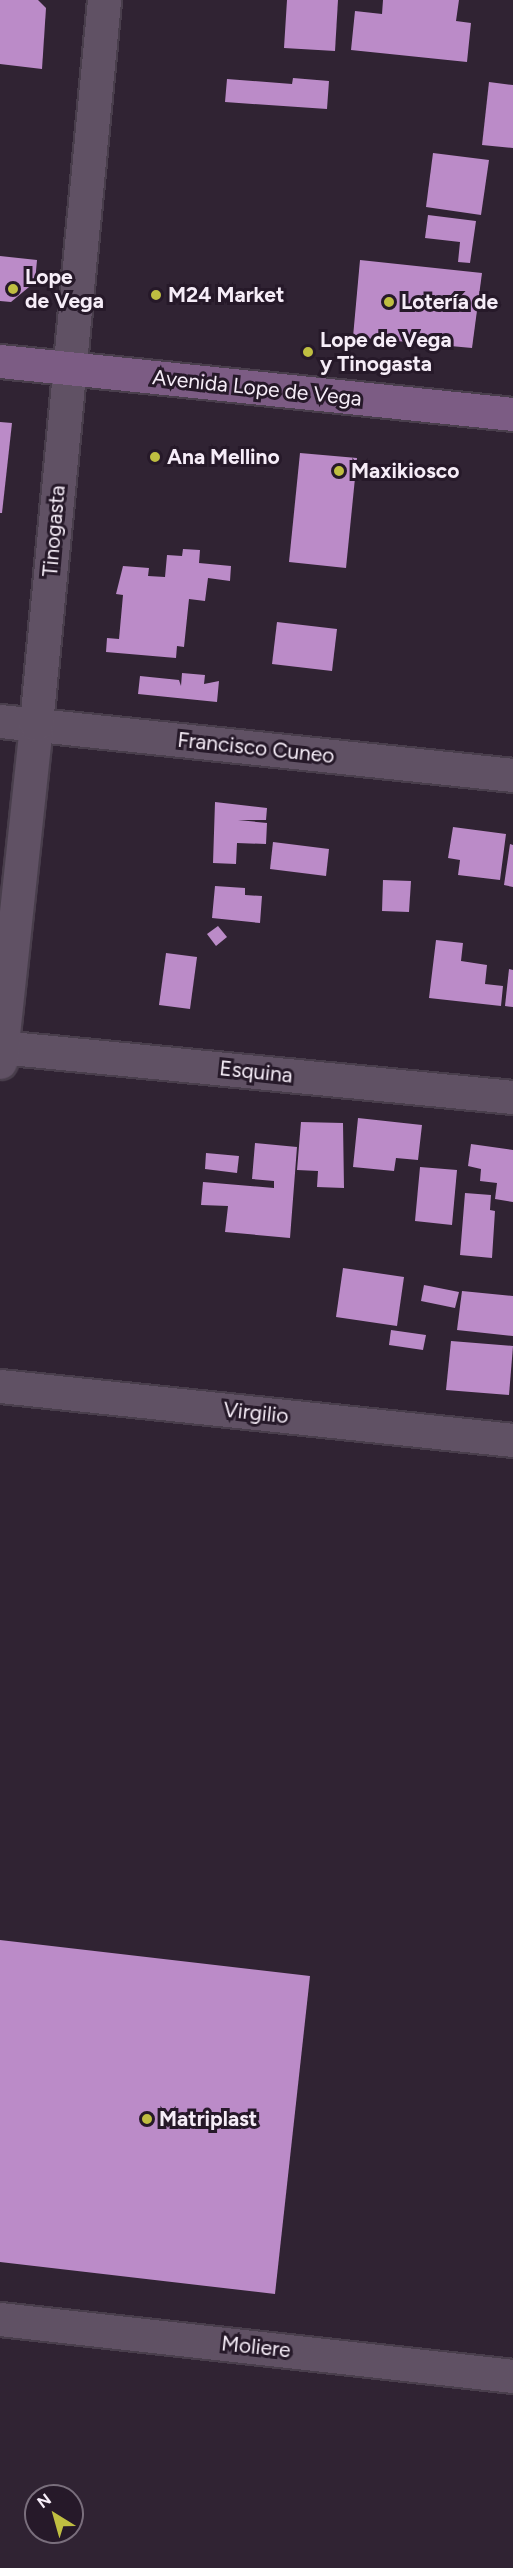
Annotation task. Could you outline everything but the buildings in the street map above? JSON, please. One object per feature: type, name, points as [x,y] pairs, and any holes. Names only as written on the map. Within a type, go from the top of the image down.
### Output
[{"type":"main road","name":"Avenida Lope de Vega","points":[[0,361],[513,414]]},
{"type":"street","name":"Tinogasta","points":[[1,1052],[36,724],[104,0]]},
{"type":"street","name":"Francisco Cuneo","points":[[0,721],[513,775]]},
{"type":"street","name":"Esquina","points":[[1,1052],[513,1098]]},
{"type":"street","name":"Virgilio","points":[[0,1386],[513,1440]]},
{"type":"street","name":"Moliere","points":[[0,2319],[513,2376]]},
{"type":"place","name":"Lope de Vega","points":[[13,289]]},
{"type":"place","name":"M24 Market","points":[[156,295]]},
{"type":"place","name":"Lotería de","points":[[389,302]]},
{"type":"place","name":"Lope de Vega y Tinogasta","points":[[308,352]]},
{"type":"place","name":"Ana Mellino","points":[[155,457]]},
{"type":"place","name":"Maxikiosco","points":[[339,471]]},
{"type":"place","name":"Matriplast","points":[[147,2119]]}]
